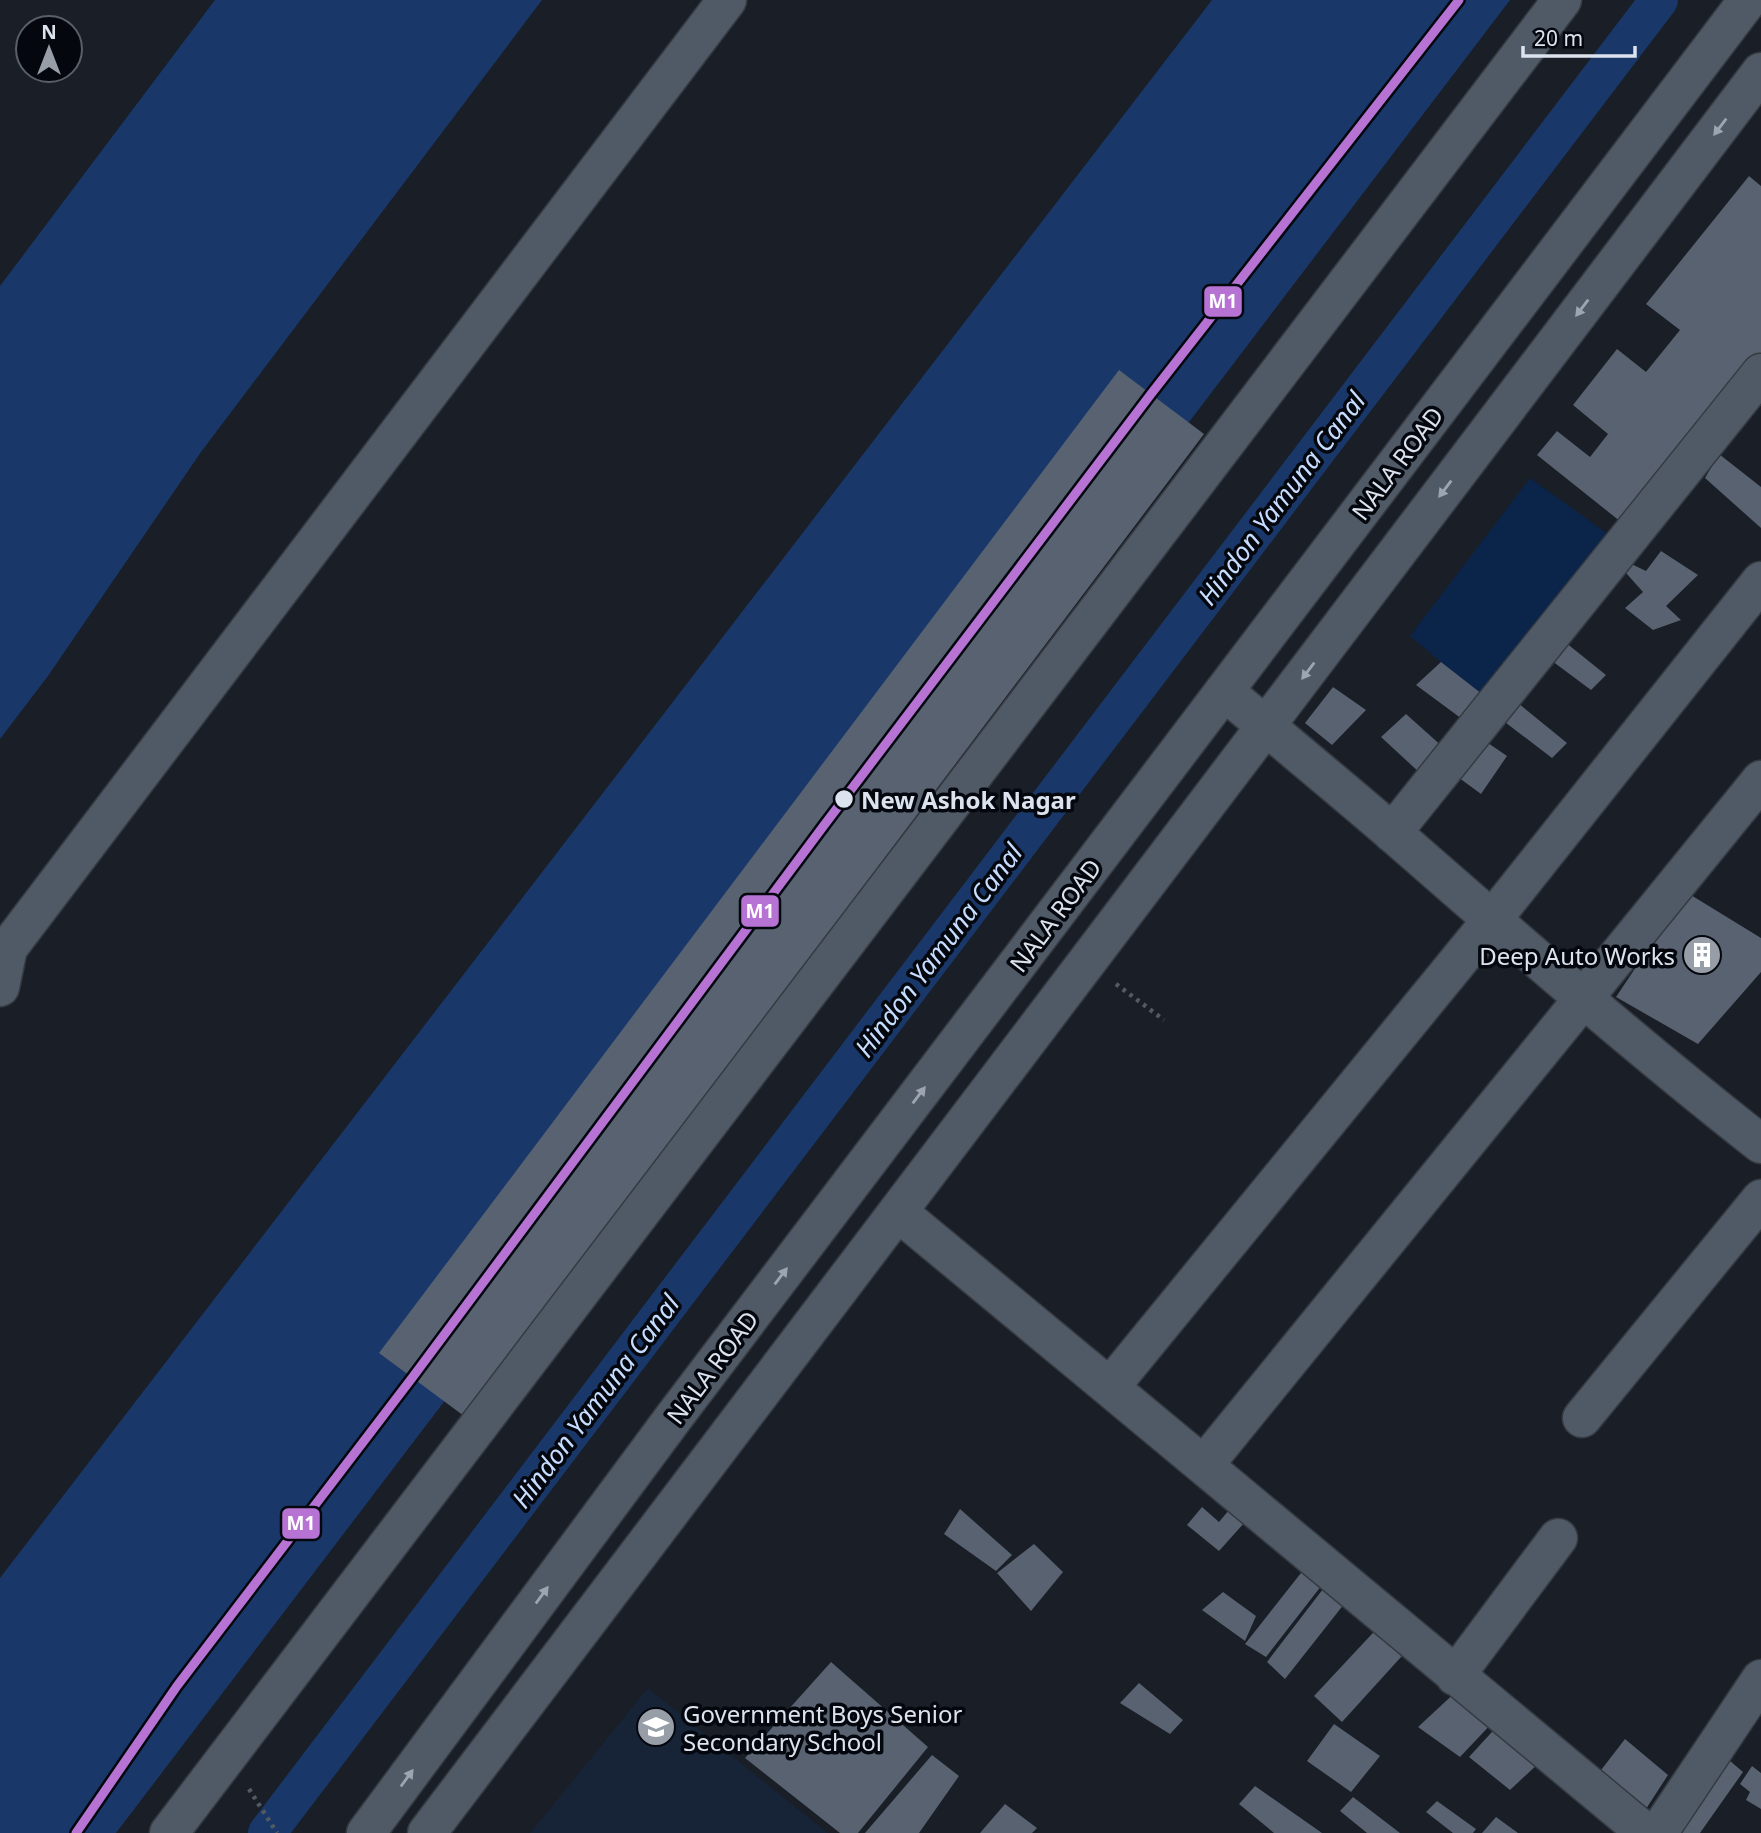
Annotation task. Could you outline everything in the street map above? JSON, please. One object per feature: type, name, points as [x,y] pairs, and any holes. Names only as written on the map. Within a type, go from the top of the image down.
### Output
[{"type":"street","points":[[0,987],[8,948],[727,0]]},
{"type":"street","points":[[169,1833],[1562,0]]},
{"type":"street","name":"NALA ROAD","points":[[366,1833],[665,1428],[1748,0]]},
{"type":"street","points":[[427,1833],[1761,72]]},
{"type":"street","points":[[1593,204],[1636,236]]},
{"type":"street","points":[[1392,833],[1761,373]]},
{"type":"street","points":[[1110,1387],[1491,920],[1761,581]]},
{"type":"street","points":[[1224,691],[1692,1090],[1761,1144]]},
{"type":"street","points":[[1204,1465],[1761,780]]},
{"type":"street","points":[[893,1129],[936,1162]]},
{"type":"street","points":[[1582,1418],[1594,1400],[1761,1199]]},
{"type":"street","points":[[898,1212],[1646,1833]]},
{"type":"street","points":[[1455,1676],[1558,1538]]},
{"type":"street","points":[[1658,1833],[1761,1679]]},
{"type":"path","points":[[1087,963],[1164,1020]]},
{"type":"path","points":[[248,1788],[276,1833]]},
{"type":"shaded area","points":[[215,0],[542,0],[201,452],[48,676],[0,739],[0,286]]},
{"type":"shaded area","points":[[1212,0],[1510,0],[116,1833],[0,1833],[0,1578]]},
{"type":"shaded area","points":[[1530,478],[1619,542],[1491,704],[1410,636]]},
{"type":"shaded area","name":"Government Boys Senior Secondary School","points":[[648,1688],[743,1765],[828,1833],[530,1833]]},
{"type":"building","points":[[1749,176],[1761,186],[1761,362],[1626,526],[1537,455],[1557,431],[1590,457],[1608,434],[1573,405],[1617,349],[1646,372],[1680,330],[1646,304]]},
{"type":"building","points":[[1119,370],[1204,434],[464,1416],[379,1353]]},
{"type":"building","points":[[1719,454],[1761,487],[1761,528],[1705,478]]},
{"type":"building","points":[[1661,551],[1698,575],[1666,606],[1681,620],[1653,630],[1625,608],[1643,592],[1618,564],[1623,560],[1646,571]]},
{"type":"building","points":[[1560,638],[1606,675],[1591,690],[1548,658]]},
{"type":"building","points":[[1441,662],[1482,694],[1462,719],[1416,685]]},
{"type":"building","points":[[1333,687],[1366,710],[1332,745],[1305,723]]},
{"type":"building","points":[[1513,699],[1567,743],[1552,758],[1497,716]]},
{"type":"building","points":[[1406,714],[1444,748],[1421,774],[1381,737]]},
{"type":"building","points":[[1475,734],[1507,756],[1481,794],[1447,769]]},
{"type":"building","name":"Deep Auto Works","points":[[1686,892],[1761,938],[1761,972],[1698,1044],[1616,997]]},
{"type":"building","points":[[1239,1498],[1254,1512],[1219,1551],[1187,1525],[1202,1507],[1219,1522]]},
{"type":"building","points":[[960,1509],[1012,1555],[996,1571],[944,1534]]},
{"type":"building","points":[[1034,1544],[1063,1572],[1031,1611],[997,1573]]},
{"type":"building","points":[[1312,1559],[1329,1576],[1266,1657],[1245,1644]]},
{"type":"building","points":[[1333,1576],[1352,1594],[1285,1679],[1267,1662]]},
{"type":"building","points":[[1223,1592],[1256,1616],[1245,1641],[1202,1610]]},
{"type":"building","points":[[1384,1621],[1411,1646],[1342,1722],[1314,1696]]},
{"type":"building","points":[[831,1662],[928,1747],[858,1833],[840,1833],[745,1758]]},
{"type":"building","points":[[1139,1683],[1183,1720],[1170,1734],[1120,1703]]},
{"type":"building","points":[[1460,1688],[1495,1720],[1460,1757],[1418,1727]]},
{"type":"building","points":[[1501,1722],[1541,1761],[1510,1790],[1469,1757]]},
{"type":"building","points":[[1334,1724],[1380,1756],[1351,1792],[1307,1761]]},
{"type":"building","points":[[1726,1737],[1740,1746],[1729,1760],[1743,1772],[1700,1833],[1674,1833]]},
{"type":"building","points":[[1625,1739],[1668,1775],[1644,1812],[1598,1774]]},
{"type":"building","points":[[932,1755],[959,1776],[919,1833],[865,1833]]},
{"type":"building","points":[[1752,1766],[1761,1773],[1761,1809],[1746,1800],[1750,1792],[1740,1784]]},
{"type":"building","points":[[1255,1786],[1322,1833],[1274,1833],[1239,1804]]},
{"type":"building","points":[[1353,1797],[1400,1833],[1367,1833],[1340,1811]]},
{"type":"building","points":[[1437,1801],[1476,1829],[1473,1833],[1453,1833],[1426,1812]]},
{"type":"building","points":[[1005,1804],[1037,1828],[1032,1833],[980,1833]]},
{"type":"building","points":[[1496,1817],[1518,1833],[1482,1833]]},
{"type":"waterway","name":"Hindon Yamuna Canal","points":[[267,1833],[1659,0]]},
{"type":"transit line","name":"M1","points":[[76,1833],[177,1686],[412,1378],[825,824],[1151,394],[1459,0]]},
{"type":"place","name":"New Ashok Nagar","points":[[844,799]]},
{"type":"place","name":"Deep Auto Works","points":[[1702,955]]},
{"type":"place","name":"Government Boys Senior Secondary School","points":[[656,1727]]}]
